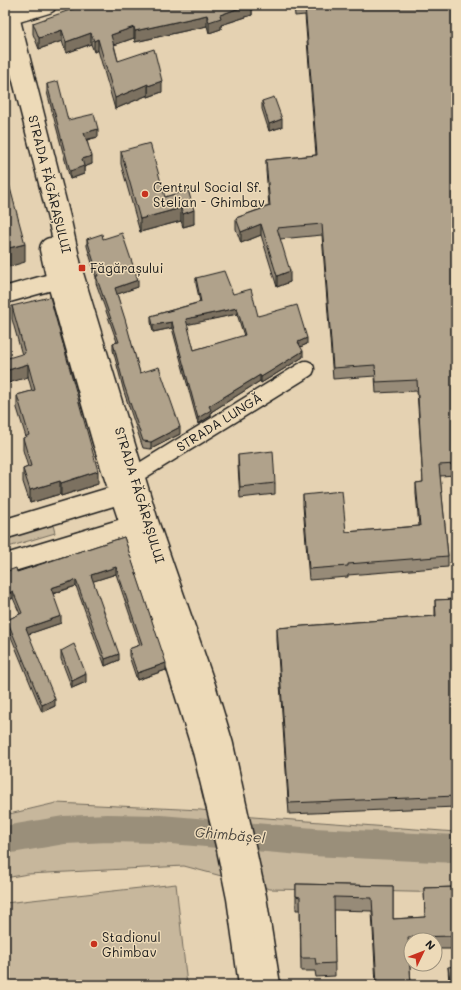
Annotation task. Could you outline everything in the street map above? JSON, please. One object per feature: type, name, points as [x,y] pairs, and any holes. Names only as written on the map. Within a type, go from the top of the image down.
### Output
[{"type":"highway","name":"STRADA FĂGĂRAȘULUI","points":[[7,11],[71,271],[159,559],[204,686],[222,745],[223,789]]},
{"type":"highway","name":"STRADA FĂGĂRAȘULUI","points":[[5,66],[46,226],[58,280],[104,442],[186,691],[223,789],[246,897],[269,985]]},
{"type":"highway","name":"STRADA FĂGĂRAȘULUI","points":[[246,897],[250,985]]},
{"type":"street","points":[[7,11],[48,5]]},
{"type":"street","points":[[5,295],[58,280]]},
{"type":"street","name":"STRADA LUNGĂ","points":[[133,476],[306,369]]},
{"type":"street","points":[[5,529],[121,494]]},
{"type":"street","points":[[5,564],[131,526]]},
{"type":"shaded area","points":[[53,525],[55,533],[5,548],[5,539]]},
{"type":"shaded area","points":[[56,803],[201,810],[253,817],[456,832],[456,893],[270,889],[184,866],[28,874],[5,878],[5,815]]},
{"type":"shaded area","name":"Stadionul Ghimbav","points":[[176,884],[187,985],[5,985],[5,903]]},
{"type":"building","points":[[84,5],[248,5],[220,15],[221,18],[209,22],[207,15],[135,31],[134,27],[111,35],[118,61],[154,49],[162,81],[148,86],[148,84],[115,98],[98,39],[94,41],[91,33],[66,42],[62,30],[39,38],[33,23]]},
{"type":"building","points":[[305,5],[456,5],[456,464],[439,465],[448,556],[348,564],[348,566],[309,569],[303,495],[342,491],[346,532],[420,526],[416,483],[423,482],[417,380],[376,382],[375,365],[333,368],[322,224],[277,228],[290,271],[277,276],[261,224],[241,232],[236,218],[270,206],[266,160],[317,155]]},
{"type":"building","points":[[58,81],[68,120],[94,114],[98,129],[84,133],[92,156],[82,159],[84,166],[70,171],[47,84]]},
{"type":"building","points":[[274,97],[282,119],[269,124],[262,101]]},
{"type":"building","name":"Centrul Social Sf. Stelian - Ghimbav","points":[[150,143],[165,197],[188,190],[194,210],[183,214],[181,208],[140,219],[121,151]]},
{"type":"building","points":[[5,169],[25,244],[5,249]]},
{"type":"building","points":[[122,233],[138,280],[115,288],[140,373],[159,367],[180,427],[151,442],[143,441],[124,385],[113,343],[119,342],[96,276],[98,276],[87,239],[102,234],[103,239]]},
{"type":"building","points":[[224,271],[233,294],[251,289],[258,316],[297,305],[307,338],[298,342],[303,351],[261,377],[260,375],[209,406],[211,410],[198,418],[172,322],[153,325],[151,316],[201,302],[196,278]],"holes":[[[237,308],[245,335],[194,350],[186,319]]]},
{"type":"building","points":[[50,297],[98,471],[61,483],[60,481],[30,490],[23,469],[31,466],[23,438],[29,435],[17,395],[35,390],[28,364],[5,371],[5,359],[25,353],[12,306]]},
{"type":"building","points":[[273,451],[275,483],[240,487],[238,455]]},
{"type":"building","points":[[124,537],[166,663],[137,673],[129,649],[142,644],[116,567],[91,575],[119,654],[105,659],[76,580],[51,588],[61,616],[26,628],[55,699],[42,705],[7,620],[22,613],[13,591],[5,595],[5,572],[16,568],[17,572]]},
{"type":"building","points":[[456,599],[456,796],[289,803],[277,628],[436,616],[435,600]]},
{"type":"building","points":[[74,644],[86,674],[72,681],[61,651]]},
{"type":"building","points":[[5,671],[9,678],[5,680]]},
{"type":"building","points":[[296,884],[393,886],[393,919],[425,917],[424,888],[456,887],[456,936],[443,936],[443,932],[403,932],[403,972],[410,972],[411,985],[377,985],[372,898],[334,897],[335,963],[316,964],[315,958],[301,958],[300,897],[296,896]]},
{"type":"building","points":[[456,966],[456,985],[451,985],[448,967]]},
{"type":"waterway","name":"Ghimbășel","points":[[5,840],[64,830],[108,828],[160,829],[313,842],[456,849]]},
{"type":"place","name":"Centrul Social Sf. Stelian - Ghimbav","points":[[145,194]]},
{"type":"place","name":"Făgărașului","points":[[82,268]]},
{"type":"place","name":"Stadionul Ghimbav","points":[[94,944]]}]
